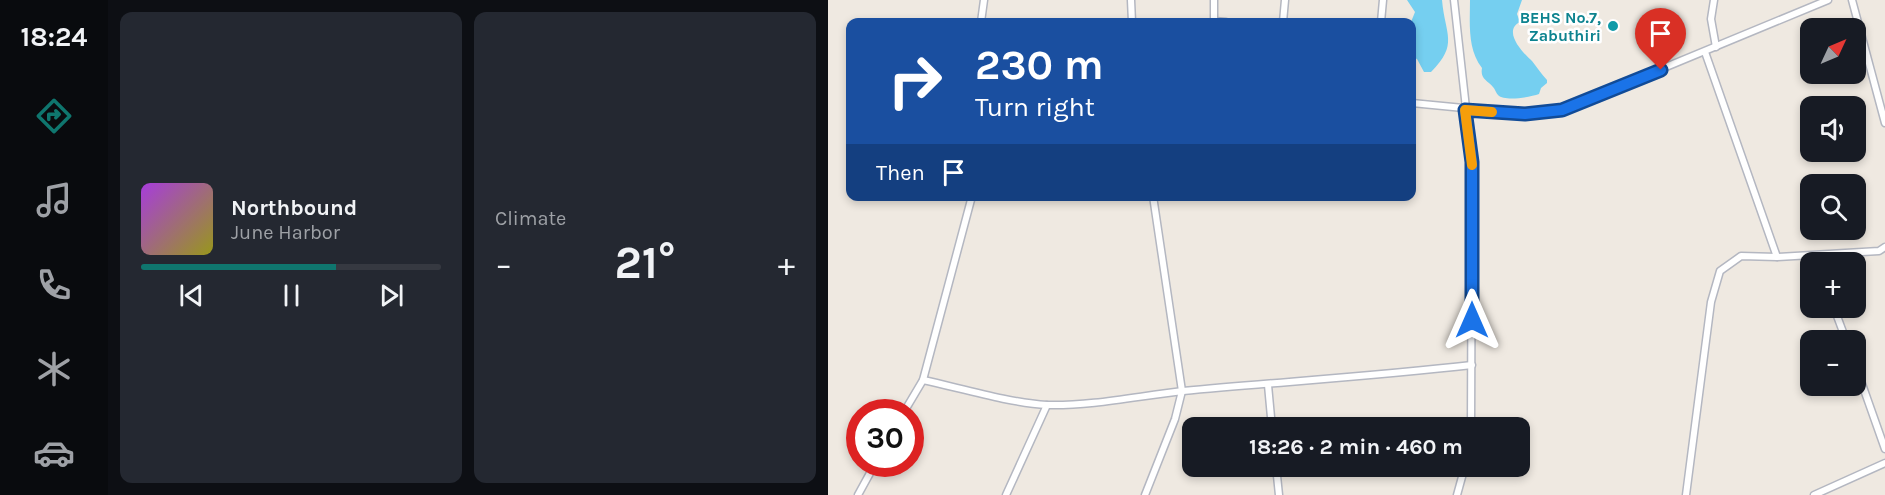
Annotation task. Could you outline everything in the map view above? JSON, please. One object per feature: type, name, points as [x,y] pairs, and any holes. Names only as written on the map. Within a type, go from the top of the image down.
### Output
[{"type":"street","points":[[982,18],[984,0]]},
{"type":"street","points":[[1131,0],[1132,18]]},
{"type":"street","points":[[1214,0],[1214,18]]},
{"type":"street","points":[[1283,18],[1285,0]]},
{"type":"street","points":[[1381,18],[1383,0]]},
{"type":"street","points":[[1454,0],[1472,162],[1471,417]]},
{"type":"street","points":[[1714,0],[1711,19],[1716,46]]},
{"type":"street","points":[[1416,104],[1525,114],[1562,110],[1828,0]]},
{"type":"street","points":[[1852,0],[1885,123]]},
{"type":"street","points":[[1705,52],[1777,257]]},
{"type":"street","points":[[912,399],[923,380],[971,201]]},
{"type":"street","points":[[1144,495],[1175,419],[1182,391],[1154,201]]},
{"type":"street","points":[[1865,252],[1885,248]]},
{"type":"street","points":[[1686,495],[1711,302],[1720,271],[1741,256],[1800,256]]},
{"type":"street","points":[[923,380],[1023,402],[1047,405],[1089,403],[1182,391],[1472,365]]},
{"type":"street","points":[[1268,385],[1271,417]]},
{"type":"street","points":[[1866,395],[1885,449]]},
{"type":"street","points":[[1006,495],[1047,405]]},
{"type":"street","points":[[1814,495],[1885,463]]},
{"type":"street","points":[[858,495],[868,477]]},
{"type":"street","points":[[1277,477],[1279,495]]},
{"type":"street","points":[[1457,495],[1462,477]]},
{"type":"water","points":[[1407,0],[1442,0],[1448,46],[1440,62],[1431,72],[1424,72],[1416,59],[1416,18],[1413,18],[1415,12]]},
{"type":"water","points":[[1470,0],[1522,0],[1517,14],[1520,22],[1513,31],[1520,48],[1547,80],[1539,94],[1518,98],[1501,97],[1483,77],[1482,68],[1477,61],[1472,44]]},
{"type":"slow traffic","points":[[1472,165],[1465,110],[1492,112]]},
{"type":"place","name":"BEHS No.7, Zabuthiri","points":[[1613,26]]},
{"type":"route","points":[[1472,320],[1472,162],[1465,110],[1525,114],[1562,110],[1661,70]]}]
